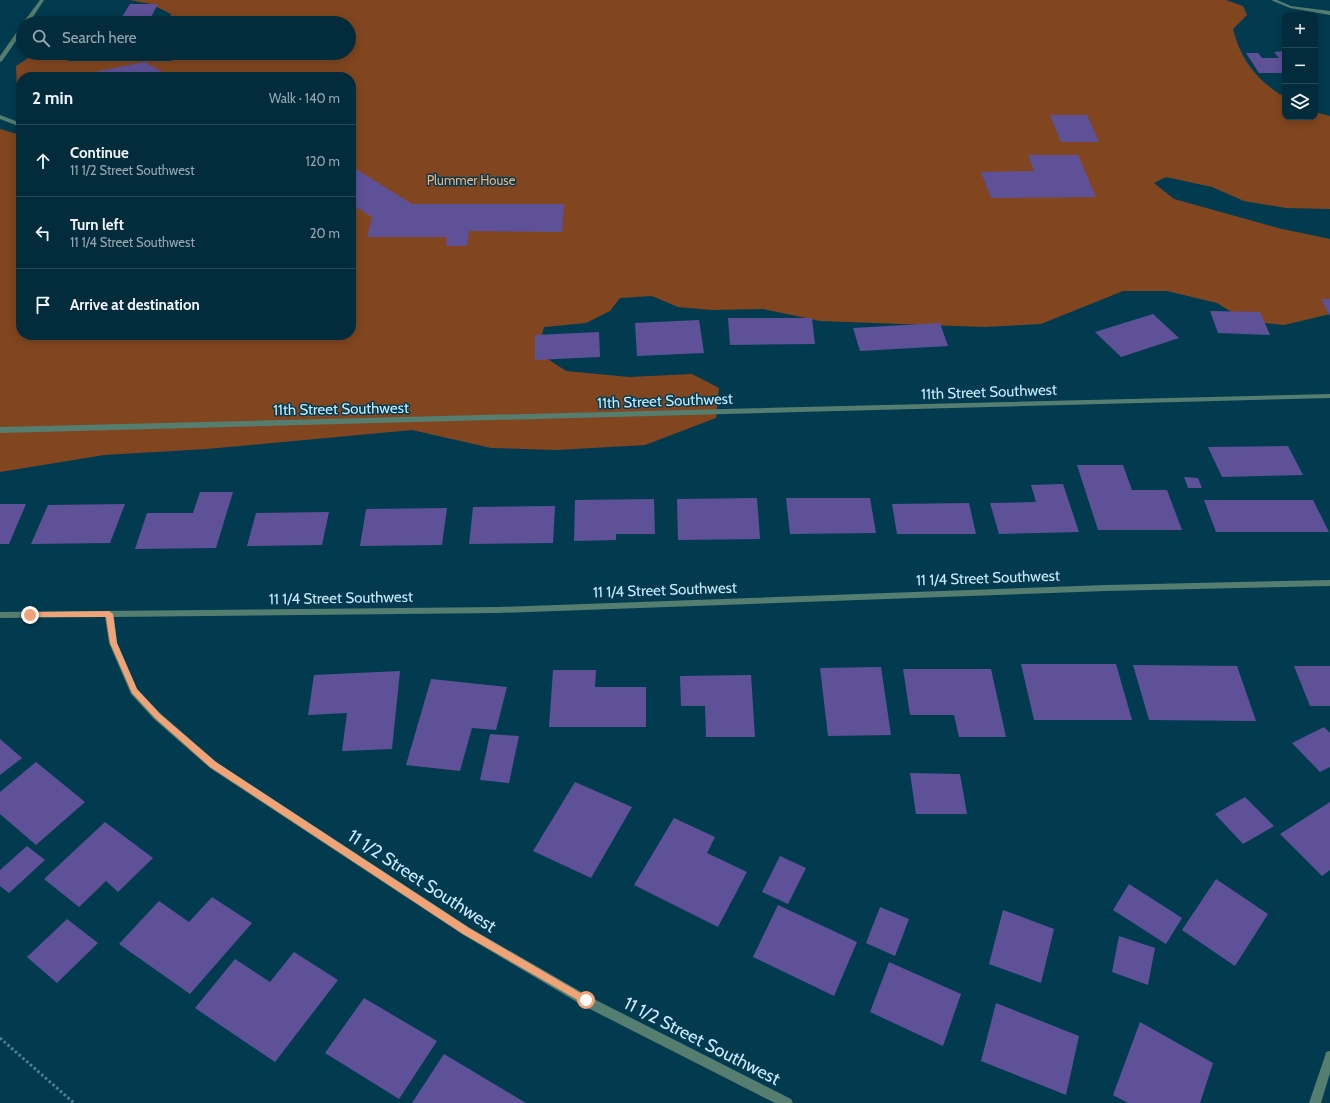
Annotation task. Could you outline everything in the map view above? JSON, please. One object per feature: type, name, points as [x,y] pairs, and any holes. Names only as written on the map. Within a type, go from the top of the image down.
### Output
[{"type":"street","points":[[31,16],[42,0]]},
{"type":"street","points":[[1273,0],[1290,7],[1330,13]]},
{"type":"street","points":[[0,60],[16,37]]},
{"type":"street","points":[[0,118],[16,123]]},
{"type":"street","name":"11th Street Southwest","points":[[0,430],[1330,396]]},
{"type":"street","name":"11 1/4 Street Southwest","points":[[0,615],[498,610],[1098,588],[1330,583]]},
{"type":"street","name":"11 1/2 Street Southwest","points":[[109,614],[114,643],[134,690],[157,716],[213,765],[466,931],[586,1000],[786,1103]]},
{"type":"street","points":[[1315,1103],[1330,1056]]},
{"type":"path","points":[[0,1038],[74,1103]]},
{"type":"green space","name":"Plummer House","points":[[130,0],[1226,0],[1243,6],[1247,15],[1233,29],[1236,40],[1245,60],[1252,69],[1266,84],[1282,95],[1282,120],[1318,120],[1318,113],[1330,116],[1330,209],[1286,208],[1244,201],[1212,187],[1166,177],[1154,183],[1174,199],[1278,228],[1330,239],[1330,314],[1284,325],[1246,321],[1217,303],[1167,291],[1123,291],[1041,324],[984,327],[820,321],[763,309],[712,310],[678,307],[652,296],[620,298],[610,311],[586,323],[544,327],[537,352],[566,371],[629,377],[692,374],[719,388],[716,418],[645,445],[557,450],[491,448],[412,430],[207,449],[104,455],[0,472],[0,129],[16,134],[16,340],[356,340],[356,72],[16,72],[16,66],[25,60],[356,60],[356,16],[171,16],[171,14],[151,4]]},
{"type":"building","points":[[130,4],[158,4],[152,16],[122,16]]},
{"type":"building","points":[[1282,51],[1282,73],[1259,73],[1246,53],[1258,53],[1262,58],[1279,58],[1274,52]]},
{"type":"building","points":[[145,62],[162,72],[94,72]]},
{"type":"building","points":[[1050,115],[1087,115],[1099,142],[1061,142]]},
{"type":"building","points":[[1028,155],[1078,155],[1096,197],[991,198],[981,172],[1034,171]]},
{"type":"building","points":[[356,169],[412,204],[564,204],[562,232],[469,231],[467,246],[446,246],[447,237],[367,237],[372,217],[356,207]]},
{"type":"building","points":[[1321,299],[1330,299],[1330,316]]},
{"type":"building","points":[[1210,311],[1260,312],[1270,335],[1218,333]]},
{"type":"building","points":[[1153,314],[1179,338],[1121,357],[1095,332]]},
{"type":"building","points":[[728,318],[812,318],[815,344],[730,345]]},
{"type":"building","points":[[699,320],[704,353],[637,356],[635,323]]},
{"type":"building","points":[[940,323],[948,346],[860,351],[853,328]]},
{"type":"building","points":[[599,332],[600,357],[535,360],[535,335]]},
{"type":"building","points":[[1288,446],[1303,475],[1222,477],[1208,447]]},
{"type":"building","points":[[1077,465],[1123,465],[1132,490],[1167,490],[1182,530],[1098,530]]},
{"type":"building","points":[[1184,477],[1198,478],[1202,488],[1188,488]]},
{"type":"building","points":[[1063,484],[1079,532],[999,534],[990,503],[1036,502],[1031,485]]},
{"type":"building","points":[[200,492],[233,492],[216,548],[135,549],[147,513],[193,513]]},
{"type":"building","points":[[757,498],[760,539],[678,540],[677,499]]},
{"type":"building","points":[[786,498],[870,498],[876,533],[790,534]]},
{"type":"building","points":[[654,499],[655,534],[616,534],[616,540],[574,541],[575,500]]},
{"type":"building","points":[[1204,500],[1313,500],[1329,532],[1216,532]]},
{"type":"building","points":[[969,503],[976,534],[897,534],[892,504]]},
{"type":"building","points":[[0,504],[26,504],[9,544],[0,544]]},
{"type":"building","points":[[125,504],[110,543],[31,544],[48,505]]},
{"type":"building","points":[[555,506],[553,543],[469,544],[473,507]]},
{"type":"building","points":[[447,508],[442,545],[360,546],[366,509]]},
{"type":"building","points":[[329,512],[322,545],[247,546],[256,513]]},
{"type":"building","points":[[1021,664],[1116,664],[1132,720],[1034,720]]},
{"type":"building","points":[[1133,665],[1237,666],[1256,721],[1149,720]]},
{"type":"building","points":[[1294,666],[1330,666],[1330,706],[1310,706]]},
{"type":"building","points":[[881,667],[891,735],[828,736],[820,668]]},
{"type":"building","points":[[903,669],[991,669],[1006,737],[959,737],[954,715],[910,715]]},
{"type":"building","points":[[553,670],[596,670],[595,687],[646,687],[646,727],[549,727]]},
{"type":"building","points":[[400,671],[392,749],[342,751],[347,713],[308,715],[314,675]]},
{"type":"building","points":[[751,675],[755,737],[706,737],[705,706],[681,706],[680,676]]},
{"type":"building","points":[[431,679],[507,687],[496,730],[472,728],[460,771],[406,765]]},
{"type":"building","points":[[1324,727],[1330,733],[1330,767],[1320,772],[1292,743]]},
{"type":"building","points":[[490,734],[519,736],[509,783],[480,780]]},
{"type":"building","points":[[0,739],[22,758],[0,775]]},
{"type":"building","points":[[36,762],[85,802],[36,845],[0,814],[0,792]]},
{"type":"building","points":[[910,773],[960,774],[967,814],[916,814]]},
{"type":"building","points":[[575,782],[632,807],[591,878],[533,851]]},
{"type":"building","points":[[1245,797],[1274,826],[1243,844],[1215,814]]},
{"type":"building","points":[[1330,802],[1330,870],[1322,876],[1280,834]]},
{"type":"building","points":[[674,818],[715,837],[707,853],[747,872],[718,927],[634,885]]},
{"type":"building","points":[[105,822],[153,858],[118,892],[106,881],[79,907],[44,879]]},
{"type":"building","points":[[27,846],[45,860],[9,893],[0,886],[0,870]]},
{"type":"building","points":[[780,856],[806,868],[788,904],[762,892]]},
{"type":"building","points":[[1216,879],[1268,914],[1235,966],[1182,930]]},
{"type":"building","points":[[1129,884],[1182,918],[1166,944],[1113,910]]},
{"type":"building","points":[[212,897],[252,923],[190,994],[119,944],[159,901],[189,922]]},
{"type":"building","points":[[778,905],[857,942],[834,996],[753,957]]},
{"type":"building","points":[[880,907],[909,919],[895,956],[866,943]]},
{"type":"building","points":[[1003,910],[1054,929],[1041,983],[989,964]]},
{"type":"building","points":[[67,919],[98,943],[57,983],[27,957]]},
{"type":"building","points":[[1119,936],[1155,948],[1148,985],[1112,972]]},
{"type":"building","points":[[294,952],[338,980],[275,1062],[195,1008],[235,959],[270,982]]},
{"type":"building","points":[[889,962],[961,994],[943,1046],[870,1012]]},
{"type":"building","points":[[364,998],[437,1041],[399,1099],[325,1053]]},
{"type":"building","points":[[996,1003],[1079,1036],[1066,1095],[981,1061]]},
{"type":"building","points":[[1140,1022],[1213,1063],[1200,1103],[1128,1103],[1113,1095]]},
{"type":"building","points":[[444,1054],[526,1103],[412,1103]]},
{"type":"route","points":[[30,615],[109,614],[114,643],[134,690],[157,716],[213,765],[466,931],[586,1000]]}]
